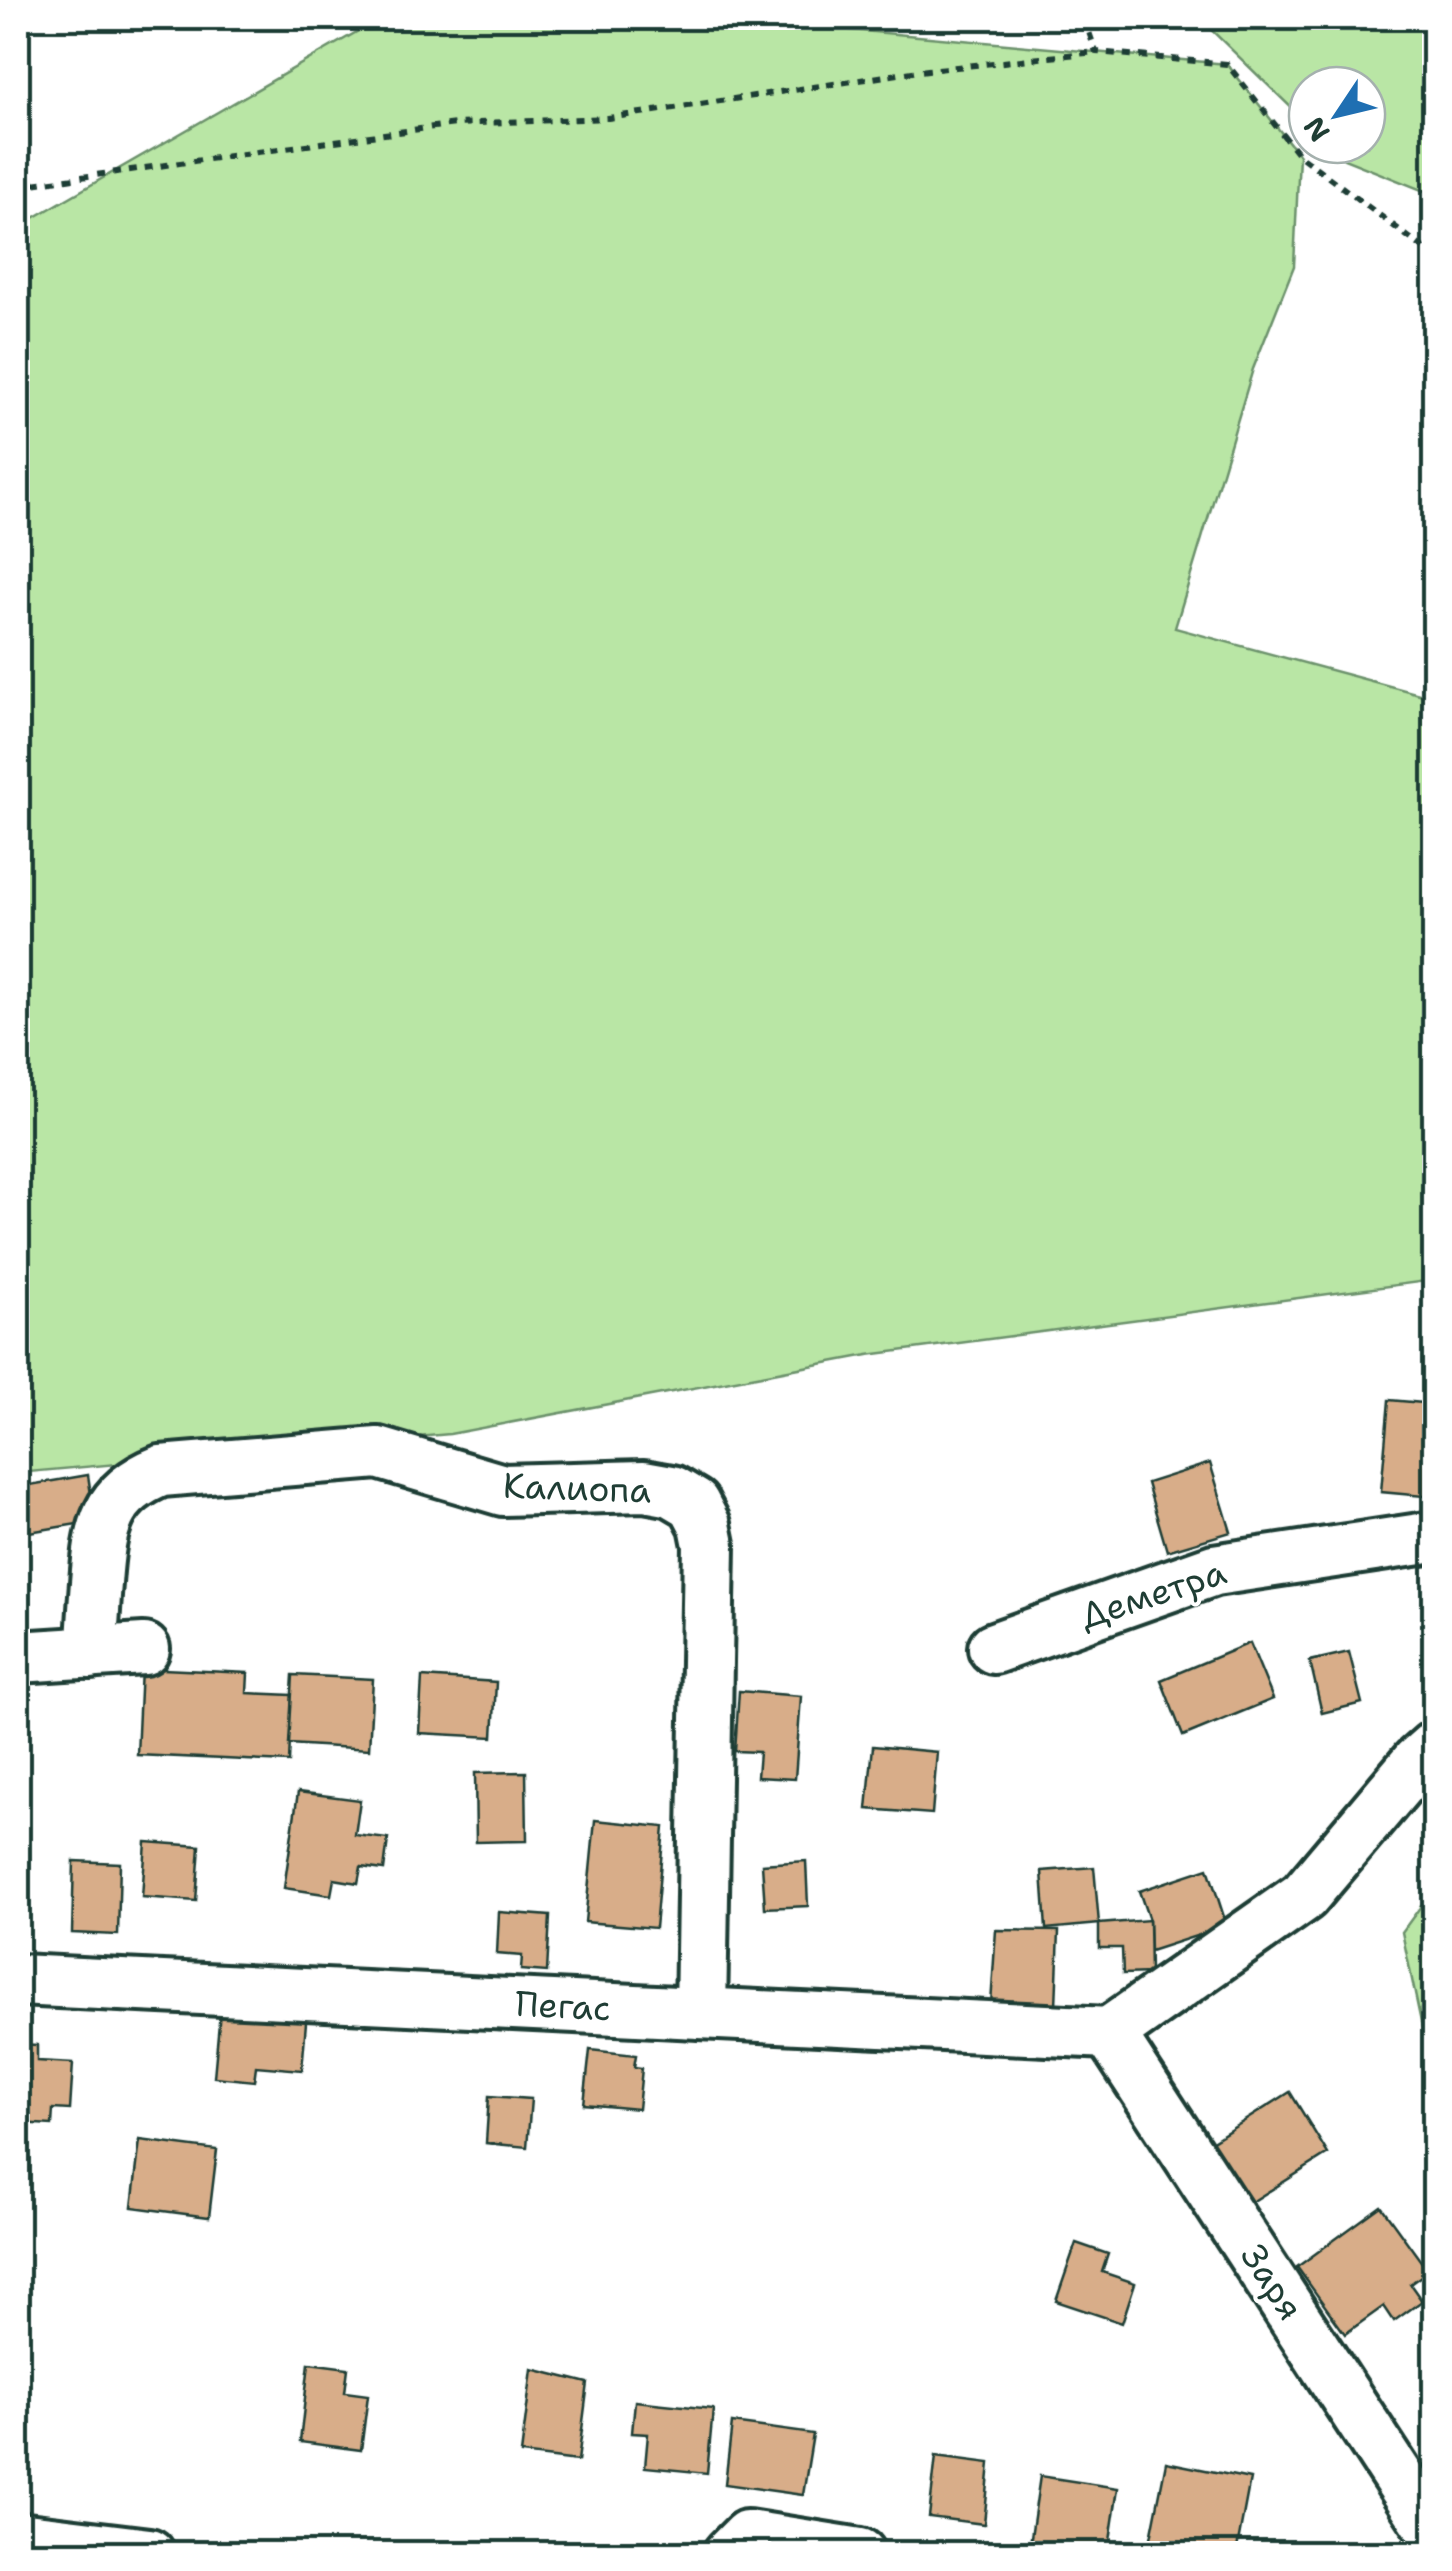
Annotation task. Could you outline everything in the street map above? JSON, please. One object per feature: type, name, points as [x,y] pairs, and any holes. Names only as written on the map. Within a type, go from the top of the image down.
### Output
[{"type":"street","name":"Калиопа","points":[[91,1653],[102,1527],[120,1496],[161,1472],[378,1453],[503,1490],[644,1486],[672,1491],[694,1504],[709,1544],[701,2013]]},
{"type":"street","name":"Деметра","points":[[994,1648],[1214,1570],[1434,1537]]},
{"type":"street","points":[[18,1657],[144,1649]]},
{"type":"street","points":[[1109,2033],[1304,1896],[1434,1747]]},
{"type":"street","name":"Пегас","points":[[18,1980],[1109,2033]]},
{"type":"street","name":"Заря","points":[[1109,2033],[1434,2532]]},
{"type":"street","points":[[730,2554],[747,2536],[860,2554]]},
{"type":"street","points":[[18,2538],[149,2554]]},
{"type":"path","points":[[1084,18],[1096,52]]},
{"type":"path","points":[[18,186],[455,124],[608,118],[919,71],[1096,52],[1227,64],[1299,154],[1434,256]]},
{"type":"green space","points":[[381,18],[718,18],[1227,64],[1287,140],[1287,165],[1299,165],[1294,266],[1253,369],[1175,628],[1434,698],[1434,1280],[868,1355],[450,1434],[18,1473],[18,227]]},
{"type":"green space","points":[[1199,18],[1434,18],[1434,195],[1359,165],[1387,165],[1387,65],[1287,65],[1287,104]]},
{"type":"green space","points":[[1434,1888],[1434,2084],[1402,1932]]},
{"type":"building","points":[[1389,1400],[1434,1404],[1434,1497],[1381,1492]]},
{"type":"building","points":[[1210,1463],[1231,1532],[1167,1551],[1147,1483]]},
{"type":"building","points":[[88,1475],[95,1521],[23,1533],[18,1487]]},
{"type":"building","points":[[1250,1643],[1273,1699],[1183,1736],[1161,1680]]},
{"type":"building","points":[[1349,1652],[1362,1703],[1322,1713],[1310,1661]]},
{"type":"building","points":[[141,1668],[248,1673],[247,1693],[292,1695],[289,1762],[137,1755]]},
{"type":"building","points":[[293,1675],[373,1679],[369,1749],[289,1744]]},
{"type":"building","points":[[422,1677],[496,1682],[493,1737],[419,1733]]},
{"type":"building","points":[[739,1691],[801,1696],[795,1779],[757,1777],[759,1752],[735,1751]]},
{"type":"building","points":[[873,1746],[937,1752],[932,1814],[867,1809]]},
{"type":"building","points":[[526,1772],[527,1841],[476,1842],[475,1773]]},
{"type":"building","points":[[298,1792],[360,1800],[355,1835],[388,1839],[384,1870],[361,1867],[358,1883],[334,1879],[331,1895],[284,1888]]},
{"type":"building","points":[[595,1820],[664,1827],[655,1928],[585,1922]]},
{"type":"building","points":[[146,1842],[200,1846],[196,1901],[142,1897]]},
{"type":"building","points":[[74,1861],[120,1863],[118,1935],[72,1933]]},
{"type":"building","points":[[806,1861],[808,1906],[765,1908],[762,1864]]},
{"type":"building","points":[[1094,1867],[1099,1924],[1046,1929],[1042,1871]]},
{"type":"building","points":[[1208,1868],[1227,1926],[1150,1951],[1149,1920],[1139,1891]]},
{"type":"building","points":[[499,1912],[550,1916],[547,1972],[521,1970],[522,1956],[497,1954]]},
{"type":"building","points":[[1149,1920],[1150,1973],[1123,1974],[1122,1948],[1099,1948],[1099,1924]]},
{"type":"building","points":[[996,1930],[1059,1931],[1056,2006],[991,2004]]},
{"type":"building","points":[[221,2001],[307,2010],[302,2070],[256,2066],[254,2081],[214,2077]]},
{"type":"building","points":[[18,2044],[37,2045],[37,2061],[73,2063],[70,2110],[53,2109],[52,2125],[18,2123]]},
{"type":"building","points":[[590,2050],[636,2055],[634,2067],[642,2068],[638,2109],[584,2104]]},
{"type":"building","points":[[1290,2092],[1328,2154],[1247,2205],[1208,2144]]},
{"type":"building","points":[[489,2096],[531,2099],[527,2147],[486,2143]]},
{"type":"building","points":[[140,2140],[217,2150],[209,2217],[132,2207]]},
{"type":"building","points":[[1381,2206],[1428,2271],[1410,2284],[1422,2301],[1394,2321],[1384,2306],[1345,2334],[1297,2267]]},
{"type":"building","points":[[1076,2243],[1108,2254],[1102,2272],[1135,2283],[1122,2323],[1056,2301]]},
{"type":"building","points":[[309,2363],[348,2368],[345,2392],[368,2395],[361,2450],[300,2442]]},
{"type":"building","points":[[532,2369],[588,2383],[578,2461],[521,2454]]},
{"type":"building","points":[[635,2401],[713,2409],[707,2473],[645,2467],[648,2434],[632,2433]]},
{"type":"building","points":[[732,2423],[813,2434],[803,2495],[725,2484]]},
{"type":"building","points":[[936,2456],[990,2463],[984,2524],[929,2517]]},
{"type":"building","points":[[1166,2462],[1250,2479],[1236,2554],[1148,2553]]},
{"type":"building","points":[[1040,2476],[1118,2488],[1108,2554],[1030,2544]]}]
